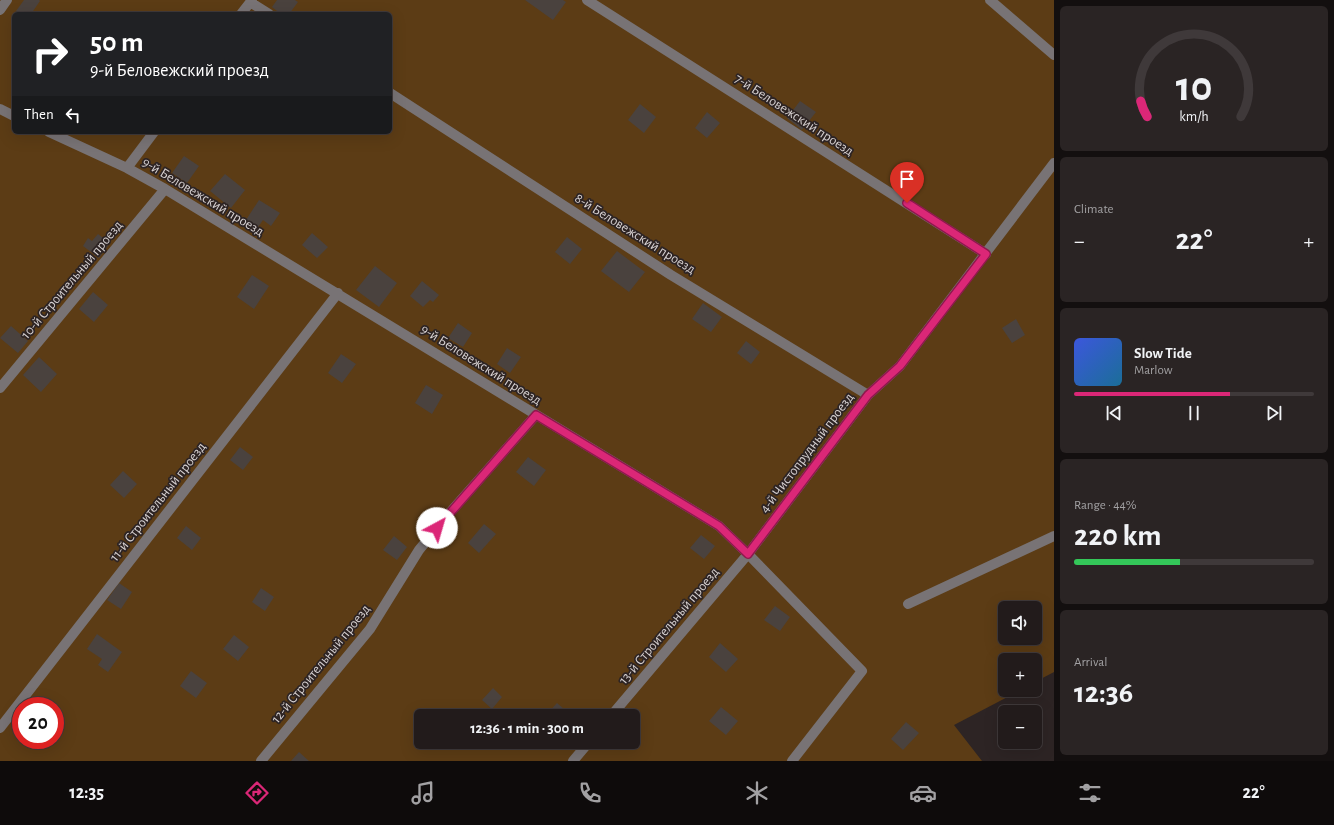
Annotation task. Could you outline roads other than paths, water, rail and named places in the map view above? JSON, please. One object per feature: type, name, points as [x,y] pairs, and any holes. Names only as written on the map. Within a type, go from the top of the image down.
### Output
[{"type":"lane","points":[[0,10],[8,0]]},
{"type":"lane","name":"7-й Беловежский проезд","points":[[587,0],[986,254]]},
{"type":"lane","points":[[990,0],[1054,55]]},
{"type":"lane","points":[[243,12],[251,1],[266,12]]},
{"type":"lane","name":"8-й Беловежский проезд","points":[[392,94],[665,270],[868,395]]},
{"type":"lane","points":[[0,110],[12,115]]},
{"type":"lane","name":"9-й Беловежский проезд","points":[[53,134],[127,168],[165,189],[719,526],[862,671],[792,761]]},
{"type":"lane","points":[[127,168],[152,134]]},
{"type":"lane","name":"4-й Чистопрудный проезд","points":[[748,554],[868,395],[900,366],[1054,163]]},
{"type":"lane","name":"10-й Строительный проезд","points":[[0,388],[165,189]]},
{"type":"lane","name":"11-й Строительный проезд","points":[[0,728],[338,294]]},
{"type":"lane","name":"12-й Строительный проезд","points":[[261,761],[370,630],[424,544],[536,415]]},
{"type":"lane","points":[[908,604],[1054,536]]},
{"type":"lane","name":"13-й Строительный проезд","points":[[617,709],[748,554]]},
{"type":"lane","points":[[573,761],[583,749]]}]
